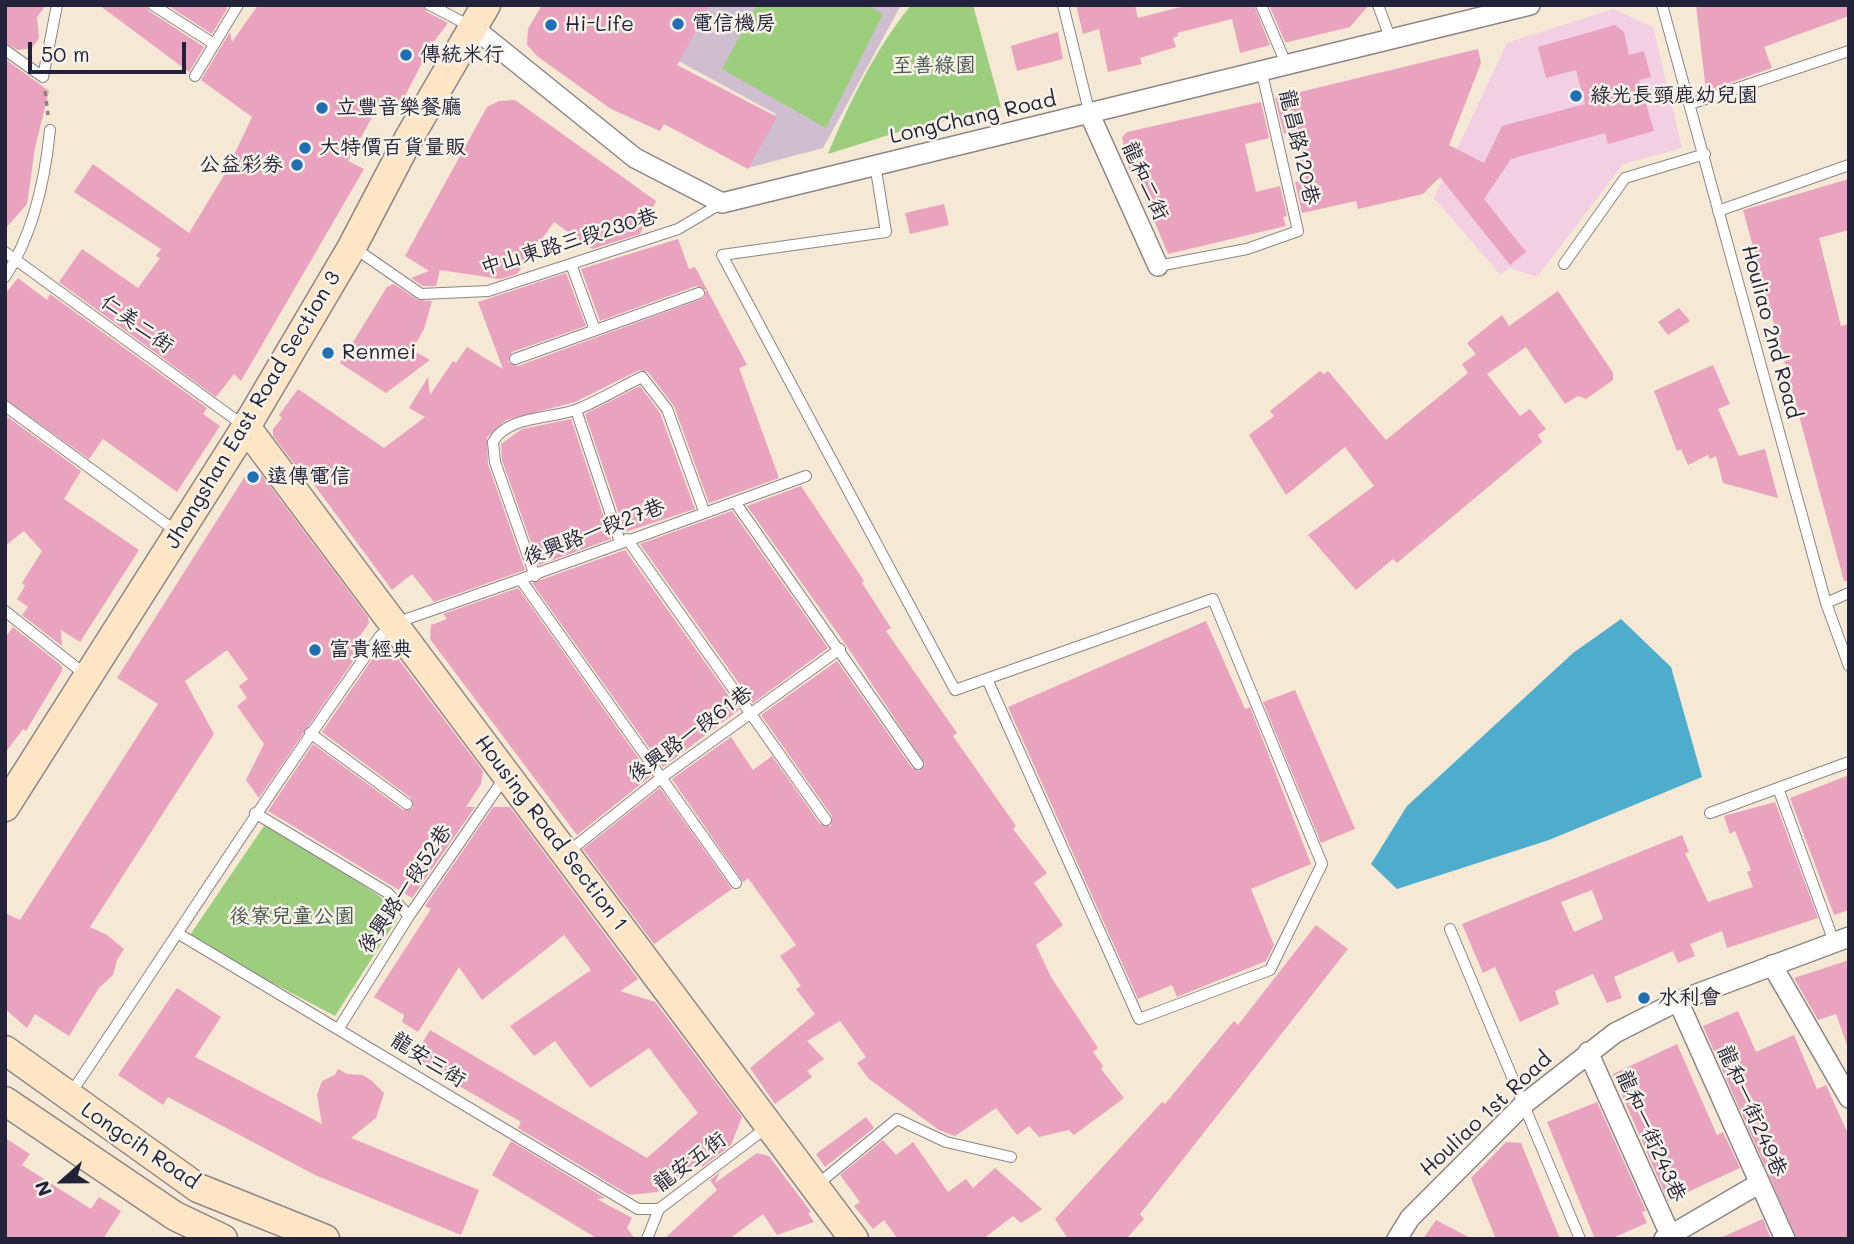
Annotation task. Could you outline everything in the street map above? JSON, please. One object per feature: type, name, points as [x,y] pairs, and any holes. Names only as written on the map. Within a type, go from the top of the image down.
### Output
[{"type":"street","name":"LongChang Road","points":[[722,203],[875,164],[1262,73],[1496,10],[1530,5]]},
{"type":"street","points":[[480,16],[635,158],[722,203]]},
{"type":"street","name":"Jhongshan East Road Section 3","points":[[5,807],[246,427],[352,247],[409,138],[480,16]]},
{"type":"street","name":"龍和二街","points":[[1090,115],[1158,266]]},
{"type":"street","name":"Housing Road Section 1","points":[[246,427],[854,1239]]},
{"type":"street","name":"Houliao 1st Road","points":[[1397,1239],[1410,1218],[1524,1104],[1615,1033],[1678,1001],[1841,939]]},
{"type":"street","points":[[1772,965],[1849,1097]]},
{"type":"street","name":"龍和一街249巷","points":[[1678,1001],[1784,1239]]},
{"type":"street","name":"Longcih Road","points":[[5,1050],[198,1188],[314,1237]]},
{"type":"street","name":"龍和一街243巷","points":[[1588,1052],[1669,1238]]},
{"type":"street","name":"Longcih Road","points":[[5,1101],[175,1216],[223,1239]]},
{"type":"street","points":[[1669,1238],[1760,1183]]},
{"type":"lane","points":[[5,50],[43,77],[57,5]]},
{"type":"lane","points":[[153,5],[214,44]]},
{"type":"lane","points":[[195,76],[238,5]]},
{"type":"lane","points":[[430,5],[451,19],[480,16]]},
{"type":"lane","points":[[1063,5],[1090,115]]},
{"type":"lane","points":[[1261,5],[1287,66]]},
{"type":"lane","points":[[1378,5],[1391,40]]},
{"type":"lane","name":"Houliao 2nd Road","points":[[1662,5],[1826,603],[1849,666]]},
{"type":"lane","points":[[1690,104],[1849,51]]},
{"type":"lane","name":"龍昌路120巷","points":[[1158,266],[1247,248],[1298,231],[1262,73]]},
{"type":"lane","points":[[5,278],[16,260],[46,176],[50,131]]},
{"type":"lane","points":[[1564,264],[1625,178],[1705,154]]},
{"type":"lane","points":[[875,164],[886,232],[722,255],[955,690],[1213,599],[1322,864],[1270,970],[1139,1018],[987,679]]},
{"type":"lane","points":[[1718,211],[1849,164]]},
{"type":"lane","name":"中山東路三段230巷","points":[[352,247],[421,294],[488,290],[678,229],[722,203]]},
{"type":"lane","name":"仁美二街","points":[[5,252],[246,427]]},
{"type":"lane","points":[[571,264],[595,330]]},
{"type":"lane","points":[[515,359],[699,293]]},
{"type":"lane","points":[[535,576],[495,463],[493,442],[509,428],[534,418],[576,410],[642,377],[667,410],[704,511]]},
{"type":"lane","points":[[5,406],[178,533]]},
{"type":"lane","points":[[576,410],[624,541],[826,820]]},
{"type":"lane","name":"後興路一段27巷","points":[[395,623],[535,576],[704,511],[806,476]]},
{"type":"lane","points":[[735,502],[918,764]]},
{"type":"lane","points":[[521,580],[736,883]]},
{"type":"lane","points":[[1826,603],[1849,593]]},
{"type":"lane","points":[[5,611],[87,676]]},
{"type":"lane","points":[[68,1096],[179,934],[255,813],[310,733],[380,636],[395,623]]},
{"type":"lane","name":"後興路一段61巷","points":[[566,853],[661,778],[839,649]]},
{"type":"lane","points":[[310,733],[407,804]]},
{"type":"lane","points":[[1710,813],[1849,762]]},
{"type":"lane","name":"後興路一段52巷","points":[[340,1028],[409,916],[506,774]]},
{"type":"lane","points":[[1779,788],[1841,939]]},
{"type":"lane","points":[[255,813],[388,893],[409,916]]},
{"type":"lane","points":[[1450,929],[1580,1239]]},
{"type":"lane","name":"龍安三街","points":[[179,934],[340,1028],[638,1209],[659,1209]]},
{"type":"lane","points":[[814,1187],[897,1119],[946,1142],[1011,1157]]},
{"type":"lane","name":"龍安五街","points":[[647,1239],[659,1209],[770,1126]]},
{"type":"path","points":[[43,77],[50,131]]},
{"type":"shaded area","points":[[576,5],[901,5],[823,148],[748,168],[776,114]]},
{"type":"shaded area","name":"綠光長頸鹿幼兒園","points":[[1613,9],[1653,27],[1682,148],[1623,164],[1537,277],[1510,268],[1500,274],[1434,198],[1507,43]]},
{"type":"green space","points":[[757,5],[867,5],[883,14],[826,128],[722,69]]},
{"type":"green space","name":"至善綠園","points":[[911,5],[973,5],[1001,107],[895,133],[828,154],[864,76]]},
{"type":"green space","name":"後寮兒童公園","points":[[268,820],[385,900],[397,919],[335,1016],[188,938]]},
{"type":"water","points":[[1621,619],[1671,667],[1702,777],[1549,840],[1397,889],[1371,864],[1407,806],[1573,653]]},
{"type":"building","points":[[5,5],[46,5],[37,17],[39,38],[32,48],[18,50],[5,43]]},
{"type":"building","points":[[99,5],[146,5],[149,11],[204,47],[189,72]]},
{"type":"building","points":[[167,5],[226,5],[227,9],[212,34]]},
{"type":"building","points":[[258,5],[423,5],[427,12],[448,23],[432,44],[398,109],[382,99],[348,161],[364,169],[241,381],[234,374],[216,397],[59,282],[82,249],[138,288],[160,258],[156,256],[161,249],[74,192],[93,164],[189,233],[226,172],[252,117],[201,80],[230,32],[232,42]]},
{"type":"building","points":[[542,5],[710,5],[677,65],[777,117],[748,169],[664,124],[660,131],[611,109],[537,56],[527,45],[528,29]]},
{"type":"building","points":[[1076,5],[1135,5],[1138,18],[1188,5],[1254,5],[1270,45],[1240,53],[1232,19],[1177,33],[1178,36],[1173,38],[1176,47],[1140,58],[1142,64],[1108,72],[1099,29],[1083,34]]},
{"type":"building","points":[[1269,5],[1369,5],[1350,27],[1285,42]]},
{"type":"building","points":[[1696,5],[1849,5],[1849,16],[1764,47],[1772,68],[1706,91]]},
{"type":"building","points":[[1615,25],[1624,32],[1629,55],[1644,51],[1651,77],[1639,80],[1654,131],[1608,144],[1605,133],[1511,159],[1484,199],[1526,252],[1510,265],[1440,177],[1423,194],[1358,209],[1356,201],[1302,213],[1295,182],[1306,180],[1294,132],[1284,134],[1275,98],[1478,49],[1481,63],[1449,145],[1484,163],[1502,126],[1585,104],[1576,70],[1546,78],[1538,47]]},
{"type":"building","points":[[1058,32],[1063,59],[1017,71],[1011,46]]},
{"type":"building","points":[[5,59],[49,91],[35,148],[27,204],[5,229]]},
{"type":"building","points":[[515,100],[656,201],[640,234],[592,249],[554,222],[517,274],[500,279],[440,270],[436,286],[423,286],[411,278],[429,271],[405,256],[487,107],[499,101]]},
{"type":"building","points":[[1261,102],[1269,138],[1245,144],[1256,192],[1280,186],[1287,216],[1283,217],[1286,226],[1168,254],[1134,172],[1130,173],[1122,137],[1127,132]]},
{"type":"building","points":[[1849,179],[1849,230],[1819,238],[1841,326],[1849,324],[1849,581],[1844,581],[1743,210]]},
{"type":"building","points":[[944,204],[949,225],[910,234],[905,213]]},
{"type":"building","points":[[678,239],[689,269],[695,267],[747,365],[739,368],[779,478],[709,503],[674,406],[648,372],[639,370],[575,402],[506,420],[487,437],[488,464],[525,570],[434,602],[412,574],[392,590],[307,475],[305,478],[273,436],[273,429],[282,418],[279,415],[298,389],[384,448],[425,417],[409,408],[428,377],[430,395],[453,361],[456,363],[467,347],[503,369],[478,302],[566,273],[586,326],[512,352],[508,362],[518,366],[704,298],[706,290],[696,286],[600,321],[581,269]]},
{"type":"building","points":[[18,278],[47,300],[50,294],[207,408],[203,414],[220,426],[177,492],[103,439],[89,459],[5,399],[5,294]]},
{"type":"building","points":[[394,284],[418,300],[432,301],[424,329],[412,350],[430,360],[386,393],[340,363],[387,287]]},
{"type":"building","points":[[1558,291],[1613,373],[1613,380],[1586,399],[1578,396],[1565,404],[1526,347],[1487,374],[1520,416],[1530,409],[1546,429],[1538,435],[1542,442],[1397,563],[1393,559],[1356,590],[1308,535],[1374,486],[1345,447],[1286,495],[1249,435],[1274,416],[1270,411],[1320,371],[1324,374],[1328,371],[1386,440],[1468,373],[1462,364],[1476,354],[1467,343],[1502,315],[1509,326]]},
{"type":"building","points":[[1679,308],[1690,321],[1668,335],[1658,322]]},
{"type":"building","points":[[1713,365],[1730,404],[1718,409],[1739,456],[1765,449],[1778,498],[1723,483],[1716,456],[1710,459],[1708,455],[1688,465],[1681,449],[1677,451],[1654,391]]},
{"type":"building","points":[[640,386],[660,413],[695,509],[625,532],[585,414]]},
{"type":"building","points":[[5,415],[81,471],[64,499],[139,550],[80,642],[61,630],[62,646],[22,615],[28,607],[17,599],[25,586],[22,583],[42,551],[24,531],[5,546]]},
{"type":"building","points":[[571,419],[611,539],[539,565],[502,460],[501,444],[522,429]]},
{"type":"building","points":[[249,470],[261,474],[368,617],[369,623],[350,650],[360,651],[259,798],[246,780],[264,744],[237,706],[247,698],[239,686],[248,679],[227,650],[185,681],[214,734],[90,927],[107,935],[124,949],[117,960],[113,975],[99,988],[69,1036],[35,1014],[27,1028],[5,1009],[5,913],[20,920],[158,704],[117,678]]},
{"type":"building","points":[[801,486],[864,581],[862,583],[891,628],[886,631],[957,733],[953,736],[1016,826],[1013,829],[1047,873],[1034,883],[1063,925],[1036,945],[1051,977],[1098,1048],[1093,1052],[1103,1066],[1101,1069],[1124,1098],[1074,1135],[1069,1130],[1039,1137],[1029,1126],[1017,1135],[996,1108],[955,1136],[939,1130],[869,1079],[857,1063],[866,1057],[840,1021],[807,1041],[824,1059],[807,1071],[812,1077],[775,1104],[750,1068],[815,1014],[796,989],[801,986],[780,956],[796,945],[748,878],[743,882],[672,779],[731,737],[753,770],[772,756],[820,824],[831,826],[832,816],[761,715],[837,661],[912,768],[919,771],[925,764],[846,645],[747,506]]},
{"type":"building","points":[[732,511],[828,648],[753,703],[640,544]]},
{"type":"building","points":[[625,550],[739,710],[663,767],[532,583]]},
{"type":"building","points":[[518,588],[651,776],[577,835],[430,639],[431,625],[447,619],[443,614]]},
{"type":"building","points":[[1206,621],[1245,709],[1250,707],[1311,864],[1251,889],[1274,945],[1266,961],[1177,997],[1172,985],[1138,999],[1008,707]]},
{"type":"building","points":[[13,627],[62,666],[62,671],[26,731],[23,729],[5,753],[5,638]]},
{"type":"building","points":[[378,651],[393,652],[483,771],[481,784],[466,807],[475,807],[412,898],[268,811],[313,744],[403,810],[413,808],[411,798],[322,732]]},
{"type":"building","points":[[1295,690],[1355,829],[1321,843],[1263,702]]},
{"type":"building","points":[[1849,775],[1849,910],[1834,915],[1790,798]]},
{"type":"building","points":[[660,788],[732,889],[654,944],[583,849]]},
{"type":"building","points":[[1775,802],[1818,918],[1727,948],[1722,931],[1690,944],[1695,956],[1678,963],[1673,951],[1614,977],[1622,998],[1607,1003],[1593,974],[1555,991],[1559,1004],[1520,1022],[1495,967],[1483,973],[1462,924],[1682,835],[1689,852],[1685,853],[1708,902],[1753,887],[1747,872],[1751,870],[1735,831],[1730,834],[1724,816]],"holes":[[[1592,890],[1603,919],[1574,932],[1561,902]]]},
{"type":"building","points":[[493,807],[510,807],[638,979],[620,991],[655,1002],[742,1117],[731,1145],[702,1167],[698,1161],[657,1192],[629,1195],[518,1128],[521,1122],[413,1059],[430,1030],[647,1158],[698,1113],[649,1048],[590,1088],[555,1041],[534,1056],[510,1026],[591,970],[564,935],[482,1000],[459,967],[418,1032],[402,1022],[404,1015],[374,997],[431,909],[425,906]]},
{"type":"building","points":[[1316,925],[1348,949],[1140,1214],[1144,1219],[1126,1239],[1068,1239],[1055,1219],[1162,1102],[1165,1104],[1234,1021],[1238,1025]]},
{"type":"building","points":[[1849,960],[1847,1045],[1836,1014],[1818,1020],[1794,978]]},
{"type":"building","points":[[177,988],[221,1017],[195,1057],[322,1124],[317,1095],[322,1081],[335,1075],[338,1069],[347,1074],[363,1075],[372,1081],[384,1093],[376,1118],[351,1138],[479,1190],[461,1235],[315,1175],[168,1097],[163,1105],[118,1075]]},
{"type":"building","points":[[1738,1011],[1756,1052],[1794,1035],[1817,1089],[1826,1085],[1849,1136],[1849,1239],[1797,1239],[1703,1026]]},
{"type":"building","points":[[1677,1044],[1717,1135],[1723,1132],[1740,1168],[1668,1201],[1613,1074]]},
{"type":"building","points":[[1597,1102],[1646,1211],[1642,1212],[1647,1223],[1610,1239],[1595,1239],[1547,1122]]},
{"type":"building","points":[[866,1117],[874,1128],[825,1167],[816,1154]]},
{"type":"building","points":[[5,1138],[30,1154],[22,1165],[91,1209],[99,1197],[121,1211],[103,1239],[5,1239]]},
{"type":"building","points":[[883,1140],[896,1155],[913,1142],[948,1192],[966,1179],[973,1188],[995,1168],[1042,1209],[1021,1223],[1013,1216],[983,1239],[898,1239],[884,1220],[873,1229],[854,1206],[860,1202],[840,1175]]},
{"type":"building","points":[[511,1141],[605,1198],[597,1199],[632,1218],[627,1228],[635,1239],[598,1239],[492,1175]]},
{"type":"building","points":[[1506,1142],[1521,1143],[1560,1239],[1496,1239],[1471,1178]]},
{"type":"building","points":[[757,1153],[769,1156],[811,1212],[808,1213],[814,1222],[777,1235],[763,1214],[729,1239],[664,1239],[717,1190],[710,1180],[720,1172],[715,1183]]},
{"type":"building","points":[[1763,1219],[1771,1239],[1718,1239]]},
{"type":"building","points":[[1436,1220],[1472,1239],[1423,1239]]},
{"type":"place","name":"電信機房","points":[[678,24]]},
{"type":"place","name":"Hi-Life","points":[[551,25]]},
{"type":"place","name":"傳統米行","points":[[406,55]]},
{"type":"place","name":"綠光長頸鹿幼兒園","points":[[1576,96]]},
{"type":"place","name":"立豐音樂餐廳","points":[[322,108]]},
{"type":"place","name":"大特價百貨量販","points":[[305,148]]},
{"type":"place","name":"公益彩券","points":[[297,165]]},
{"type":"place","name":"Renmei","points":[[328,353]]},
{"type":"place","name":"遠傳電信","points":[[253,477]]},
{"type":"place","name":"富貴經典","points":[[315,650]]},
{"type":"place","name":"水利會","points":[[1644,998]]}]
